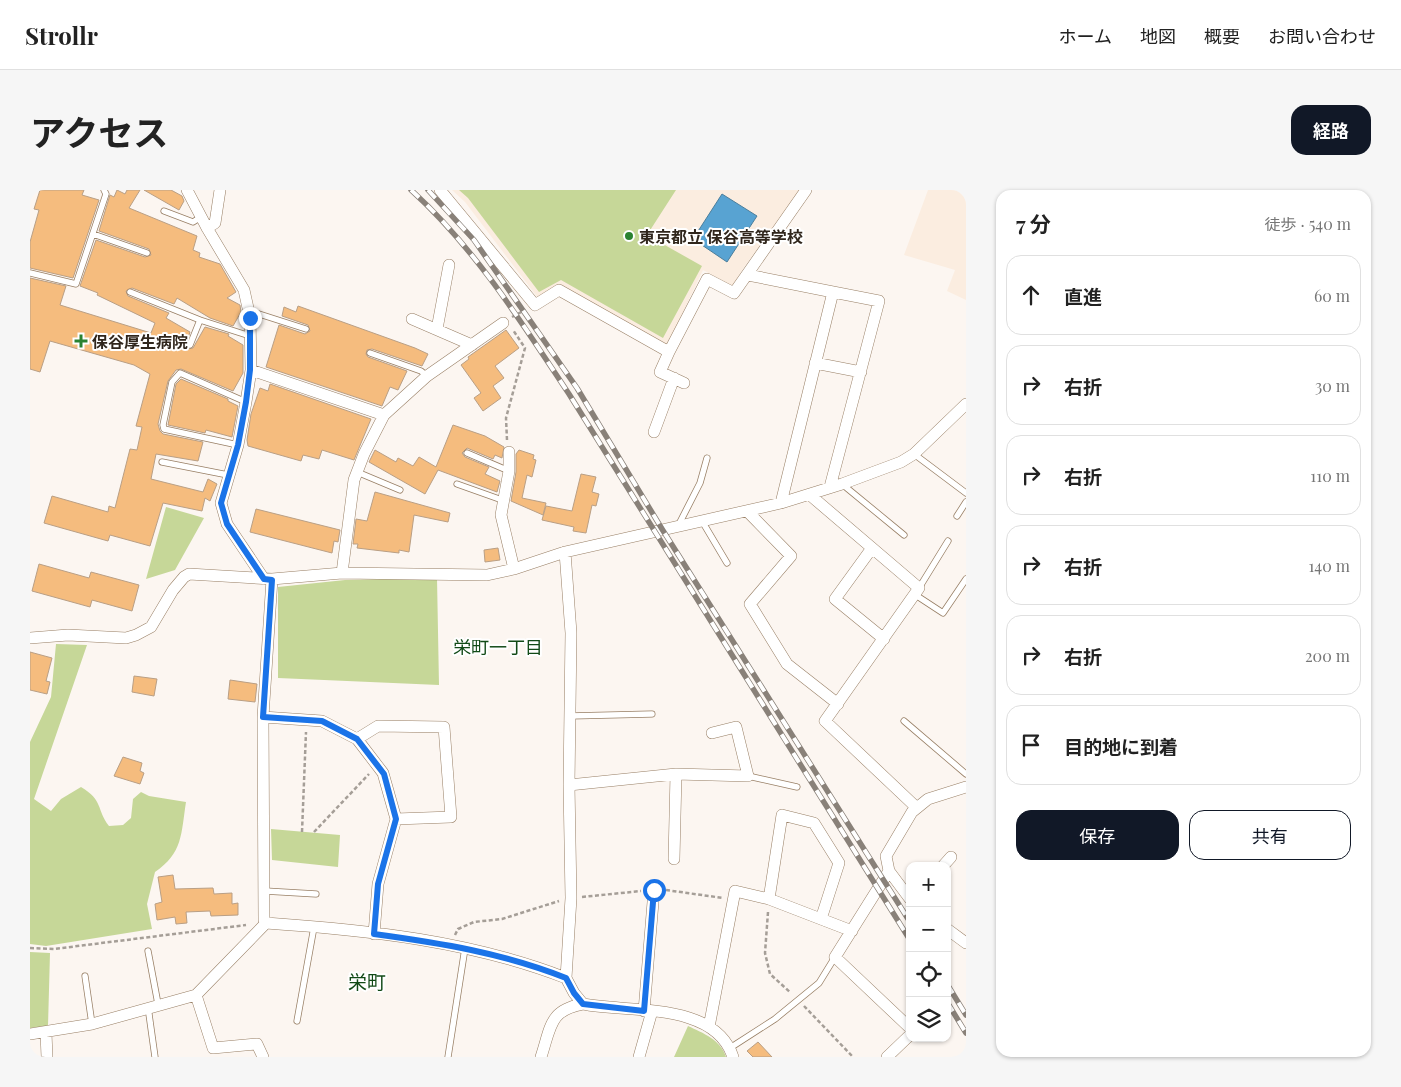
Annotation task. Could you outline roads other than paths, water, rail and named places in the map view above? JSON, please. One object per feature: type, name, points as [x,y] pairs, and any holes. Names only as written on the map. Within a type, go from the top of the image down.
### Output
[{"type":"street","points":[[30,1034],[46,1033],[92,1024],[196,995],[265,921],[263,717],[268,579],[227,524],[221,503],[238,445],[246,402],[250,370],[249,314],[244,290],[206,228],[188,190]]},
{"type":"street","points":[[206,228],[215,223],[220,190]]},
{"type":"street","points":[[440,190],[535,305],[559,290],[669,352]]},
{"type":"street","points":[[654,432],[679,381],[660,372],[707,279],[734,293],[806,190]]},
{"type":"street","points":[[436,329],[449,265]]},
{"type":"street","points":[[748,275],[879,301],[830,487]]},
{"type":"street","points":[[781,504],[833,292]]},
{"type":"street","points":[[412,319],[472,345]]},
{"type":"street","points":[[342,573],[354,480],[364,454],[384,415],[427,376],[505,322]]},
{"type":"street","points":[[815,363],[861,372]]},
{"type":"street","points":[[250,370],[384,415]]},
{"type":"street","points":[[30,638],[68,635],[131,637],[151,627],[173,590],[186,574],[268,579],[342,573],[487,575],[514,569],[565,552],[781,504],[901,462],[914,454],[966,404]]},
{"type":"street","points":[[509,452],[501,514],[514,569]]},
{"type":"street","points":[[810,495],[872,548],[917,591],[825,721],[917,808]]},
{"type":"street","points":[[747,511],[791,556],[750,604],[787,664],[838,704]]},
{"type":"street","points":[[872,548],[835,599],[884,639]]},
{"type":"street","points":[[565,552],[571,633],[569,785],[571,898],[566,978],[574,993],[583,1004]]},
{"type":"street","points":[[263,717],[322,721],[357,739],[384,774],[396,819],[378,884],[374,934]]},
{"type":"street","points":[[357,739],[378,726],[444,726],[452,817],[396,819]]},
{"type":"street","points":[[569,785],[676,774],[748,776],[736,727],[712,733]]},
{"type":"street","points":[[674,859],[676,774]]},
{"type":"street","points":[[906,894],[889,871],[886,856],[912,812],[928,799],[966,787]]},
{"type":"street","points":[[769,899],[782,815],[814,823],[839,863],[821,919]]},
{"type":"street","points":[[889,871],[835,957],[906,1024]]},
{"type":"street","points":[[639,1057],[648,1011],[654,890]]},
{"type":"street","points":[[709,1027],[735,891],[769,899],[852,931]]},
{"type":"street","points":[[265,921],[451,944],[524,962],[566,978]]},
{"type":"street","points":[[951,932],[962,940],[966,928]]},
{"type":"street","points":[[196,995],[210,1053],[257,1044],[263,1057]]},
{"type":"street","points":[[542,1057],[554,1017],[568,1007],[583,1004],[689,1016],[709,1027],[732,1052]]},
{"type":"street","points":[[46,1033],[47,1057]]},
{"type":"street","points":[[887,1057],[906,1039]]},
{"type":"lane","points":[[30,273],[76,284],[106,194],[104,190]]},
{"type":"lane","points":[[164,211],[193,222],[201,217]]},
{"type":"lane","points":[[93,234],[147,252]]},
{"type":"lane","points":[[130,292],[200,320],[250,336]]},
{"type":"lane","points":[[249,314],[256,313],[306,329]]},
{"type":"lane","points":[[190,345],[200,320]]},
{"type":"lane","points":[[370,353],[421,371],[427,376]]},
{"type":"lane","points":[[238,445],[164,429],[163,425],[172,382],[180,373],[246,402]]},
{"type":"lane","points":[[467,454],[508,470]]},
{"type":"lane","points":[[914,454],[966,493]]},
{"type":"lane","points":[[678,526],[700,483],[707,458]]},
{"type":"lane","points":[[162,462],[228,475]]},
{"type":"lane","points":[[357,472],[400,490]]},
{"type":"lane","points":[[457,484],[502,500]]},
{"type":"lane","points":[[842,484],[904,535]]},
{"type":"lane","points":[[957,516],[966,502]]},
{"type":"lane","points":[[702,521],[727,563]]},
{"type":"lane","points":[[948,541],[917,591],[943,613],[966,578]]},
{"type":"lane","points":[[570,716],[652,714]]},
{"type":"lane","points":[[904,722],[966,774]]},
{"type":"lane","points":[[748,776],[797,787]]},
{"type":"lane","points":[[265,891],[316,894]]},
{"type":"lane","points":[[297,1021],[314,926]]},
{"type":"lane","points":[[448,1057],[465,947]]},
{"type":"lane","points":[[148,951],[155,1057]]},
{"type":"lane","points":[[732,1052],[819,983],[835,957]]},
{"type":"lane","points":[[85,976],[92,1024]]},
{"type":"water","points":[[722,194],[757,216],[727,262],[693,239]]},
{"type":"railway","points":[[411,190],[456,236],[477,261],[569,394],[906,934]]},
{"type":"railway","points":[[428,190],[474,240],[577,388],[662,529],[906,916]]},
{"type":"railway","points":[[951,991],[966,1015]]},
{"type":"railway","points":[[951,1009],[966,1033]]},
{"type":"place","name":"東京都立 保谷高等学校","points":[[629,236]]},
{"type":"place","name":"保谷厚生病院","points":[[81,341]]},
{"type":"district","name":"栄町一丁目","points":[[498,647]]},
{"type":"district","name":"栄町","points":[[367,981]]}]
